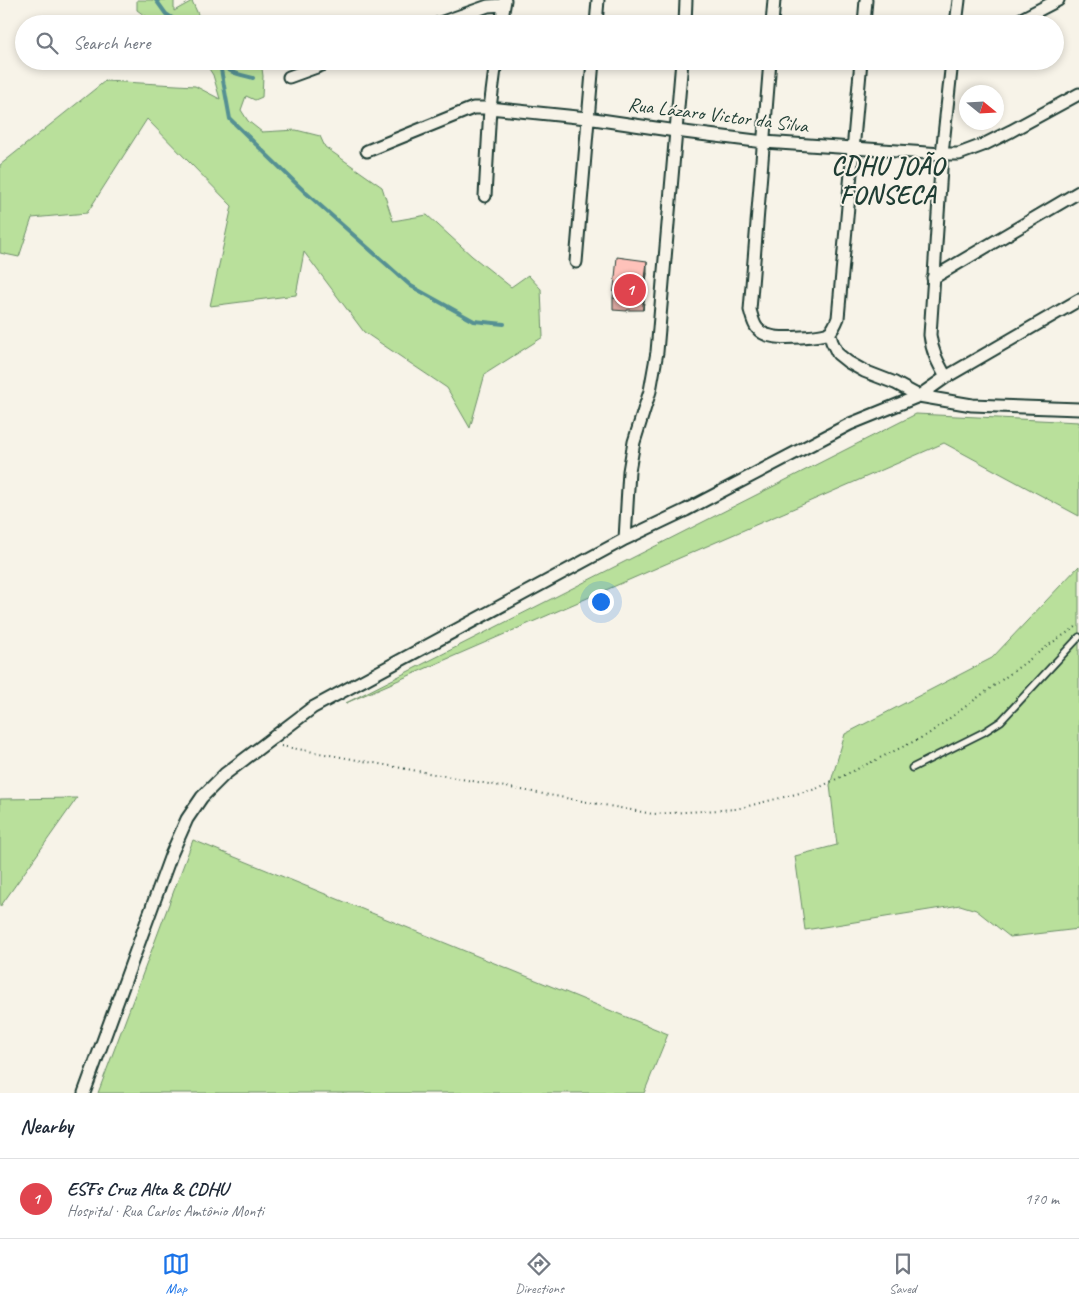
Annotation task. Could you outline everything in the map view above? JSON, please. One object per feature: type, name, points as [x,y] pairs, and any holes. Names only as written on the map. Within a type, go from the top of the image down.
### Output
[{"type":"street","points":[[597,15],[598,0]]},
{"type":"street","points":[[685,15],[686,0]]},
{"type":"street","points":[[773,15],[774,0]]},
{"type":"street","points":[[865,15],[866,0]]},
{"type":"street","points":[[957,15],[958,0]]},
{"type":"street","points":[[1029,15],[1058,0]]},
{"type":"street","points":[[462,15],[488,6],[504,3]]},
{"type":"street","points":[[289,77],[308,70]]},
{"type":"street","points":[[485,196],[490,108],[495,70]]},
{"type":"street","points":[[576,262],[592,70]]},
{"type":"street","points":[[625,539],[629,471],[634,442],[650,391],[657,352],[681,70]]},
{"type":"street","points":[[769,70],[750,310],[757,328],[770,336],[821,335],[832,329]]},
{"type":"street","points":[[860,70],[838,318],[832,329],[832,342],[838,354],[864,371],[919,396],[972,405],[1079,409]]},
{"type":"street","points":[[946,377],[934,355],[930,335],[942,154],[951,70]]},
{"type":"street","name":"Rua Lázaro Victor da Silva","points":[[366,151],[473,108],[490,108],[587,118],[764,142],[959,154],[983,145],[1079,94]]},
{"type":"street","points":[[933,278],[1079,192]]},
{"type":"street","points":[[84,1093],[171,854],[187,819],[202,797],[225,774],[312,708],[625,539],[686,510],[850,424],[919,396],[946,377],[1079,300]]},
{"type":"lane","points":[[912,768],[984,732],[1002,720],[1079,637]]},
{"type":"path","points":[[265,744],[652,814],[736,808],[816,789],[927,735],[1079,625]]},
{"type":"green space","points":[[137,0],[174,0],[174,11],[192,1],[198,15],[144,15],[137,10]]},
{"type":"green space","points":[[210,70],[262,70],[262,97],[255,100],[246,96],[241,110],[248,121],[262,132],[296,130],[320,136],[325,147],[382,187],[393,221],[427,215],[472,256],[511,287],[528,275],[541,289],[543,337],[485,374],[470,428],[447,388],[364,332],[304,252],[296,295],[210,306],[232,206],[147,119],[87,213],[32,218],[19,257],[0,253],[0,165],[105,81],[195,86],[220,99]]},
{"type":"green space","points":[[916,414],[1079,422],[1079,516],[944,443],[346,703]]},
{"type":"green space","points":[[1079,566],[1079,929],[1010,937],[976,910],[960,905],[805,930],[795,856],[837,845],[830,785],[845,734],[992,658]]},
{"type":"green space","points":[[77,798],[0,907],[0,799]]},
{"type":"green space","points":[[193,840],[668,1034],[644,1093],[98,1093]]},
{"type":"building","points":[[617,257],[647,261],[643,298],[613,298]]},
{"type":"waterway","points":[[156,0],[168,15]]},
{"type":"waterway","points":[[221,70],[230,119],[305,192],[411,286],[474,321],[504,324]]},
{"type":"waterway","points":[[229,70],[253,78]]},
{"type":"place","name":"ESFs Cruz Alta & CDHU","points":[[630,290]]},
{"type":"district","name":"CDHU JOÃO FONSECA","points":[[888,180]]}]
